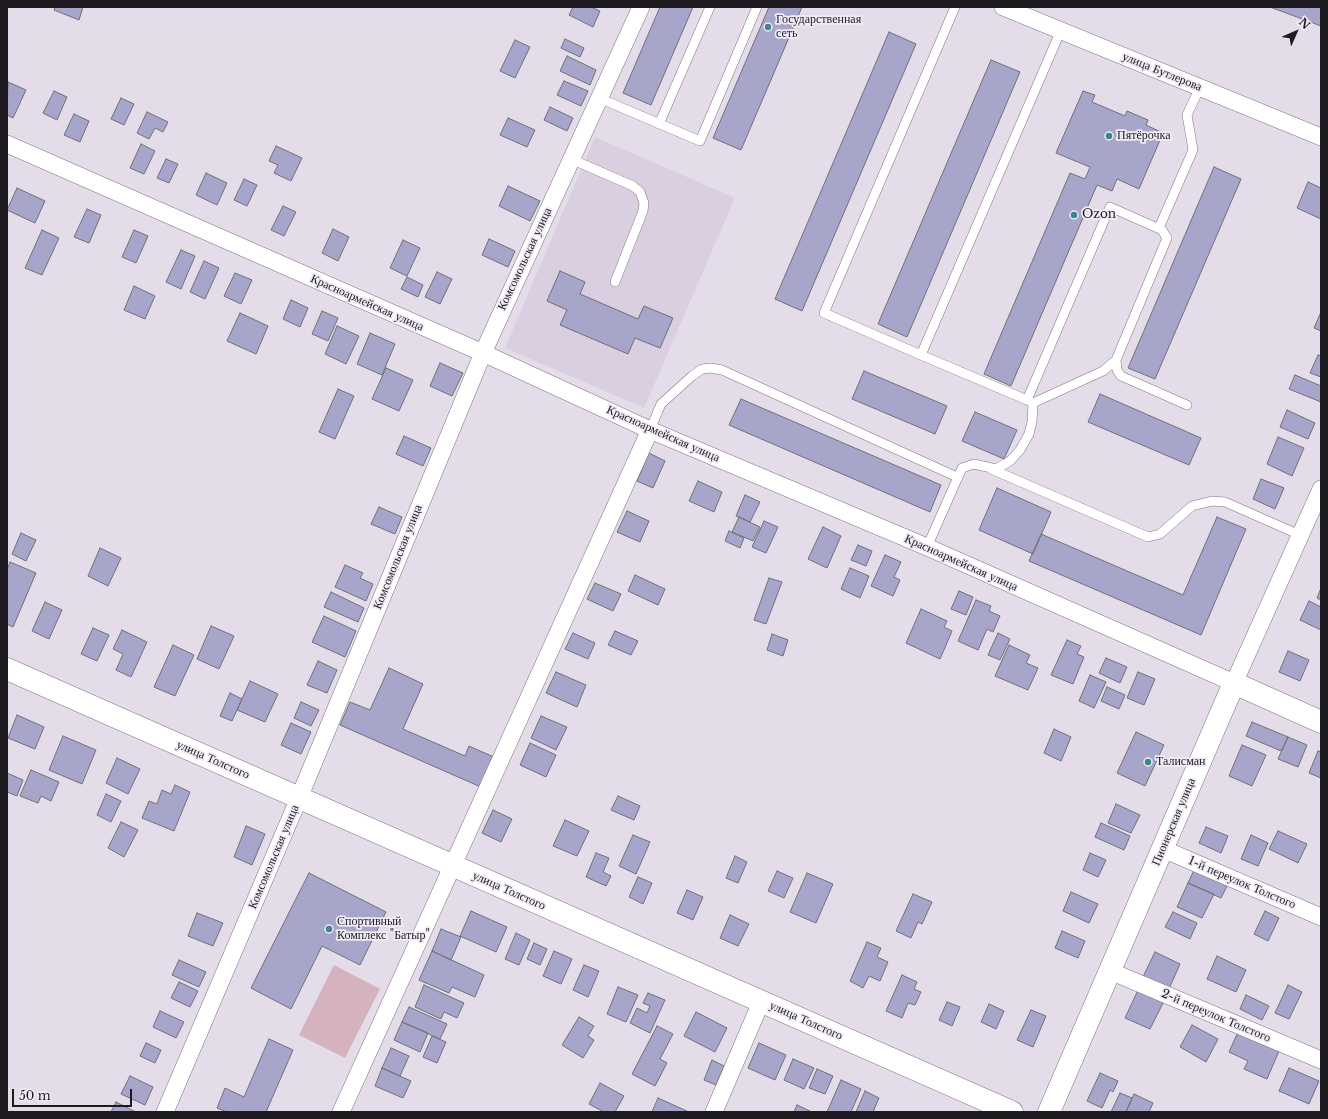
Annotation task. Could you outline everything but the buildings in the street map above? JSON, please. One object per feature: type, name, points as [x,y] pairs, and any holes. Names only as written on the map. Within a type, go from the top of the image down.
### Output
[{"type":"street","name":"Комсомольская улица","points":[[165,1112],[299,798],[482,353],[641,7]]},
{"type":"street","name":"улица Бутлерова","points":[[1002,7],[1321,137]]},
{"type":"street","name":"Красноармейская улица","points":[[7,144],[482,353],[650,430],[927,548],[1321,722]]},
{"type":"street","points":[[341,1112],[650,430]]},
{"type":"street","name":"Пионерская улица","points":[[1050,1112],[1234,683],[1321,489]]},
{"type":"street","name":"улица Толстого","points":[[7,669],[1012,1112]]},
{"type":"street","name":"1-й переулок Толстого","points":[[1163,849],[1321,917]]},
{"type":"street","name":"2-й переулок Толстого","points":[[1110,971],[1321,1060]]},
{"type":"street","points":[[714,1112],[761,1002]]},
{"type":"lane","points":[[659,124],[710,7]]},
{"type":"lane","points":[[599,98],[700,141],[757,7]]},
{"type":"lane","points":[[955,7],[824,313],[1030,402],[1103,371],[1116,360],[1167,238],[1165,232],[1159,228],[1110,207],[1030,402],[1030,428],[1020,450],[1004,466],[991,469]]},
{"type":"lane","points":[[922,355],[1061,30]]},
{"type":"lane","points":[[1159,228],[1193,150],[1188,115],[1200,87]]},
{"type":"lane","points":[[571,159],[633,186],[640,192],[644,203],[643,211],[615,282]]},
{"type":"lane","points":[[1116,360],[1117,370],[1121,376],[1187,405]]},
{"type":"lane","points":[[650,430],[662,404],[692,376],[702,369],[710,368],[722,370],[957,477]]},
{"type":"lane","points":[[927,548],[962,468],[974,464],[991,469],[1148,537],[1160,534],[1192,506],[1212,501],[1224,502],[1300,535]]},
{"type":"shaded area","points":[[595,137],[735,198],[644,408],[505,348]]},
{"type":"shaded area","points":[[334,965],[380,989],[345,1058],[299,1035]]},
{"type":"place","name":"Государственная сеть","points":[[768,27]]},
{"type":"place","name":"Пятёрочка","points":[[1109,136]]},
{"type":"place","name":"Ozon","points":[[1074,215]]},
{"type":"place","name":"Талисман","points":[[1148,762]]},
{"type":"place","name":"Спортивный Комплекс \"Батыр\"","points":[[329,929]]}]
